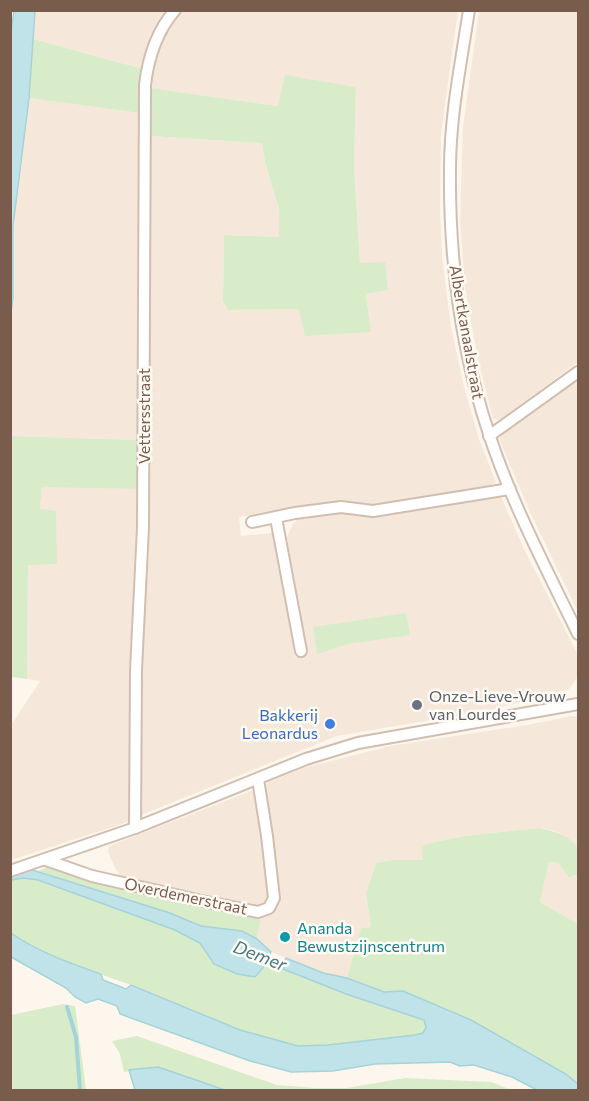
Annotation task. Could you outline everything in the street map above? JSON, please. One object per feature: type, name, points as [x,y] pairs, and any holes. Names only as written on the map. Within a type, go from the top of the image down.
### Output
[{"type":"street","name":"Vettersstraat","points":[[135,828],[136,670],[142,527],[146,85],[148,66],[156,42],[175,10]]},
{"type":"street","name":"Albertkanaalstraat","points":[[469,10],[454,115],[450,167],[451,234],[458,299],[467,349],[489,436],[534,546],[579,634]]},
{"type":"street","points":[[489,436],[579,372]]},
{"type":"street","points":[[252,522],[341,507],[373,511],[510,489]]},
{"type":"street","points":[[276,518],[301,651]]},
{"type":"street","points":[[10,871],[135,828],[306,759],[358,743],[579,704]]},
{"type":"street","name":"Overdemerstraat","points":[[46,860],[92,876],[202,902],[258,912],[269,908],[274,898],[258,780]]},
{"type":"shaded area","points":[[35,11],[169,11],[143,69],[33,39]]},
{"type":"shaded area","points":[[181,11],[458,11],[441,134],[442,256],[451,327],[464,387],[479,439],[496,482],[488,487],[368,506],[332,502],[239,517],[241,536],[272,533],[277,538],[295,657],[307,653],[287,538],[292,525],[300,517],[341,513],[373,516],[501,497],[524,549],[577,653],[578,677],[568,690],[490,710],[337,736],[141,815],[142,650],[149,554],[150,136],[262,143],[279,211],[279,237],[224,235],[223,300],[228,310],[299,309],[371,331],[366,294],[388,290],[360,263],[354,166],[356,87],[278,106],[150,88],[156,50],[172,21]]},
{"type":"shaded area","points":[[479,11],[578,11],[578,362],[499,420],[493,419],[478,359],[465,288],[460,222],[463,127]]},
{"type":"shaded area","points":[[29,98],[139,113],[140,440],[11,436],[10,314],[13,297],[13,226]]},
{"type":"shaded area","points":[[578,380],[578,612],[530,512],[499,439],[506,431]]},
{"type":"shaded area","points":[[42,486],[138,489],[131,629],[131,821],[11,860],[10,727],[40,681],[27,679],[28,564],[57,564],[40,509]]},
{"type":"shaded area","points":[[578,716],[578,849],[570,839],[555,831],[539,828],[464,836],[423,845],[424,860],[392,860],[376,863],[366,893],[371,927],[361,928],[347,978],[323,973],[267,950],[257,939],[261,917],[278,907],[281,896],[266,790],[267,783],[303,768],[390,746]]},
{"type":"shaded area","points":[[254,790],[270,897],[266,902],[259,905],[122,878],[115,868],[108,852],[109,846]]},
{"type":"shaded area","points":[[549,862],[558,863],[569,878],[578,874],[578,924],[540,902]]},
{"type":"green space","points":[[33,39],[143,69],[139,113],[29,98]]},
{"type":"green space","points":[[285,75],[356,87],[354,166],[360,263],[385,262],[388,290],[366,294],[371,332],[305,336],[299,309],[228,310],[223,301],[224,235],[279,237],[279,210],[262,143],[150,136],[150,88],[278,106]]},
{"type":"green space","points":[[11,436],[140,440],[138,489],[42,487],[40,509],[56,511],[57,564],[28,565],[27,679],[11,677]]},
{"type":"green space","points":[[406,613],[410,635],[348,644],[317,654],[313,627]]},
{"type":"green space","points":[[539,828],[555,832],[571,840],[579,852],[578,874],[569,878],[558,863],[549,862],[540,902],[578,924],[578,1084],[566,1074],[471,1020],[403,991],[384,992],[347,978],[361,928],[371,927],[366,893],[376,863],[392,860],[423,860],[422,845],[464,836]]},
{"type":"green space","points":[[49,866],[89,880],[261,917],[257,939],[242,931],[201,926],[170,913],[38,871]]},
{"type":"green space","points":[[23,878],[38,880],[175,930],[200,943],[214,964],[268,962],[276,965],[276,968],[346,994],[425,1020],[427,1027],[423,1033],[415,1035],[328,1045],[298,1046],[240,1030],[131,985],[55,958],[22,941],[11,933],[11,880]]},
{"type":"green space","points":[[63,1004],[75,1006],[86,1090],[11,1090],[11,1015]]},
{"type":"green space","points":[[137,1036],[277,1085],[347,1088],[405,1078],[491,1082],[511,1090],[225,1090],[158,1067],[124,1072],[120,1054],[112,1041]]},
{"type":"water","points":[[14,11],[35,11],[29,98],[13,226],[11,314],[10,38]]},
{"type":"water","name":"Demer","points":[[10,863],[170,913],[201,926],[242,931],[257,939],[271,952],[269,956],[278,960],[277,965],[268,962],[255,977],[237,974],[214,964],[200,943],[175,930],[38,880],[23,878],[11,880]]},
{"type":"water","points":[[11,933],[43,951],[101,974],[103,980],[126,989],[131,985],[240,1030],[298,1046],[328,1045],[423,1033],[426,1027],[424,1020],[346,994],[283,969],[286,958],[323,973],[347,978],[384,992],[403,991],[471,1020],[566,1074],[578,1084],[578,1090],[537,1090],[512,1077],[474,1065],[460,1066],[450,1062],[375,1064],[333,1071],[291,1072],[250,1061],[120,1014],[117,1006],[98,999],[86,1003],[66,988],[11,957]]},
{"type":"water","points":[[158,1067],[225,1090],[135,1090],[129,1070]]},
{"type":"waterway","points":[[67,1007],[76,1037],[80,1090]]},
{"type":"place","name":"Onze-Lieve-Vrouw van Lourdes","points":[[417,705]]},
{"type":"place","name":"Bakkerij Leonardus","points":[[330,724]]},
{"type":"place","name":"Ananda Bewustzijnscentrum","points":[[285,937]]}]
